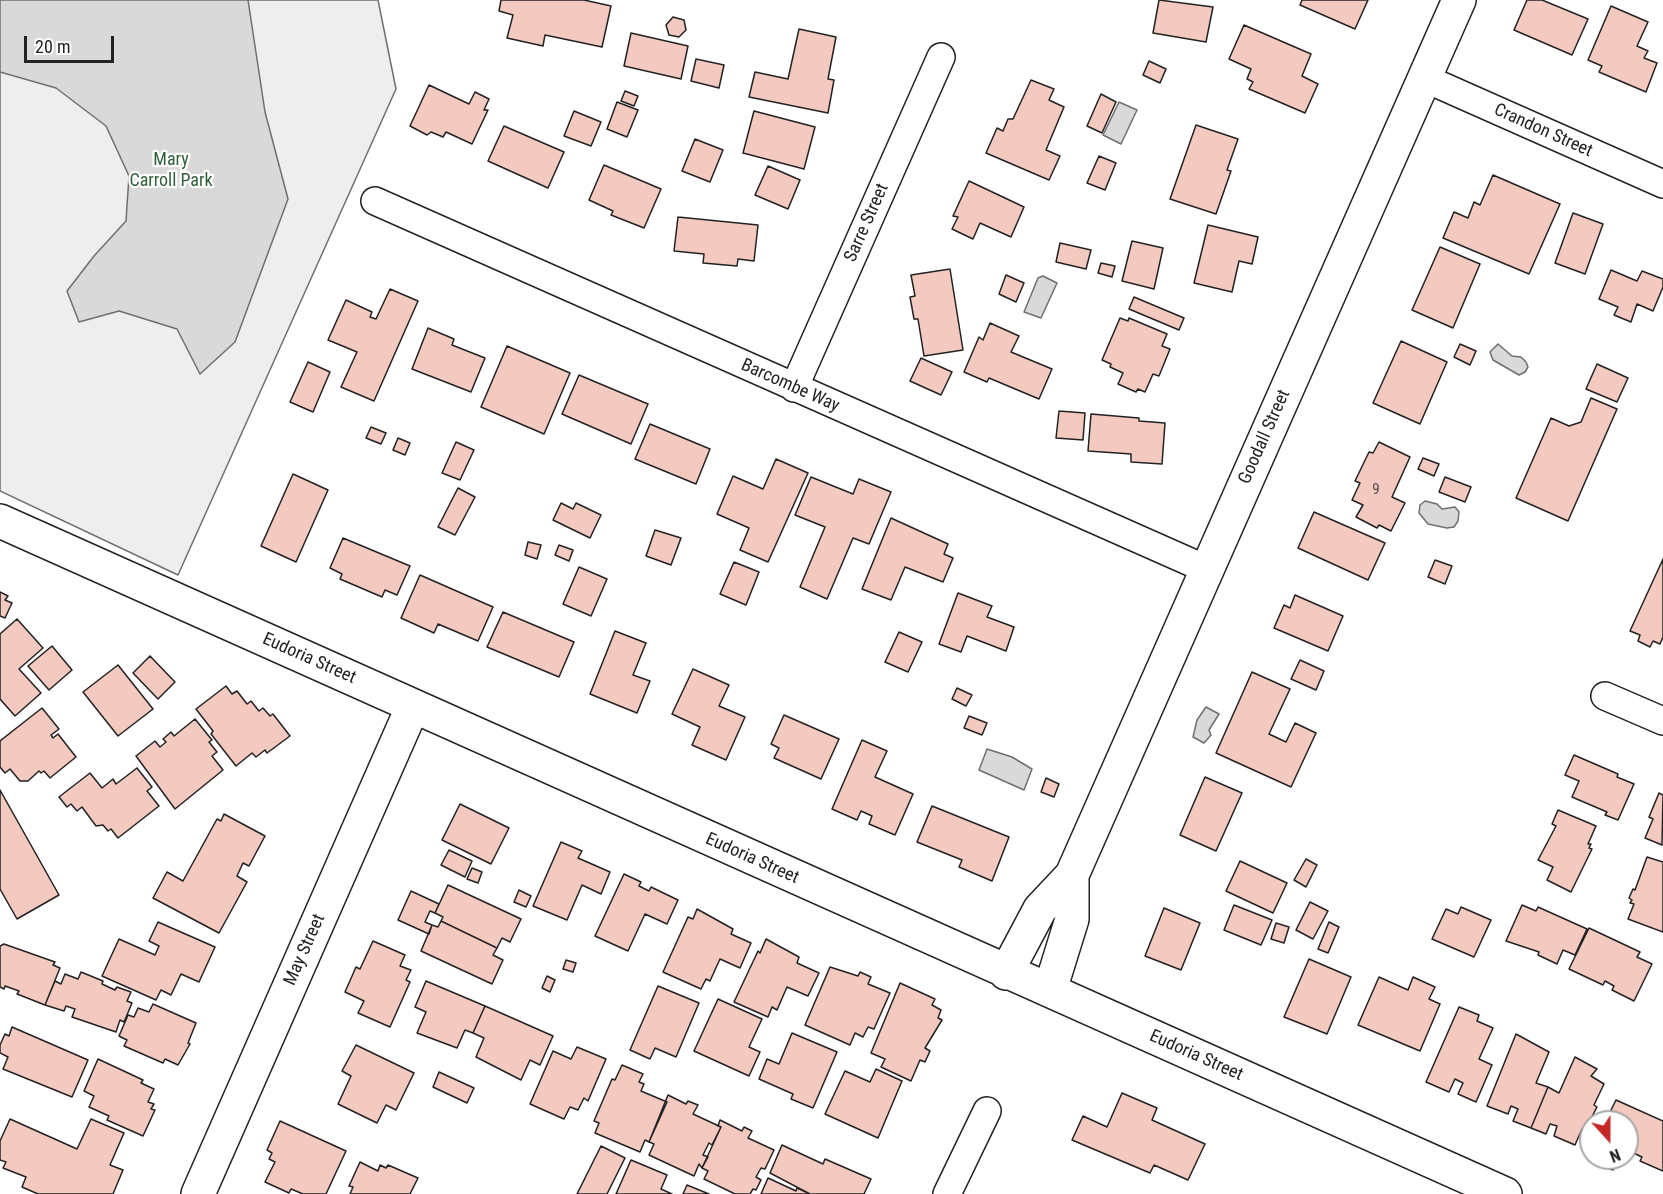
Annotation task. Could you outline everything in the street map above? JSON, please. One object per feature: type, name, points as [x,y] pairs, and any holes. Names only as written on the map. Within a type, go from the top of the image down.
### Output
[{"type":"street","name":"Goodall Street","points":[[1005,973],[1040,909],[1072,875],[1459,0]]},
{"type":"street","name":"Sarre Street","points":[[794,388],[941,57]]},
{"type":"street","name":"Crandon Street","points":[[1424,78],[1663,184]]},
{"type":"street","name":"Barcombe Way","points":[[375,201],[1206,568]]},
{"type":"street","name":"Eudoria Street","points":[[0,521],[1005,973],[1050,990],[1505,1194]]},
{"type":"street","points":[[1605,696],[1663,721]]},
{"type":"street","name":"May Street","points":[[198,1194],[413,705]]},
{"type":"street","name":"Goodall Street","points":[[1050,990],[1072,919],[1072,875]]},
{"type":"street","points":[[947,1194],[987,1111]]},
{"type":"green space","name":"Mary Carroll Park","points":[[0,0],[378,0],[396,89],[178,575],[0,491]]},
{"type":"shaded area","points":[[0,0],[248,0],[265,112],[288,199],[235,342],[200,374],[177,329],[119,311],[79,322],[67,291],[94,256],[126,221],[129,176],[106,126],[56,88],[0,72]]},
{"type":"shaded area","points":[[1119,102],[1137,110],[1121,144],[1103,135]]},
{"type":"shaded area","points":[[1043,276],[1057,283],[1041,318],[1024,312],[1038,278]]},
{"type":"shaded area","points":[[1498,344],[1512,356],[1521,357],[1526,362],[1528,367],[1525,372],[1519,375],[1493,360],[1490,352]]},
{"type":"shaded area","points":[[1425,501],[1437,504],[1442,509],[1455,507],[1459,512],[1458,521],[1454,527],[1428,524],[1419,513],[1420,505]]},
{"type":"shaded area","points":[[1206,707],[1219,714],[1209,730],[1211,735],[1204,743],[1193,737],[1197,720]]},
{"type":"shaded area","points":[[987,749],[1012,757],[1032,769],[1024,790],[979,770]]},
{"type":"building","points":[[501,0],[584,0],[611,6],[602,47],[545,35],[543,46],[507,38],[513,15],[499,11]]},
{"type":"building","points":[[1159,0],[1213,7],[1206,42],[1153,33]]},
{"type":"building","points":[[1302,0],[1368,0],[1355,29],[1300,5]]},
{"type":"building","points":[[1527,0],[1542,0],[1588,19],[1572,55],[1514,30]]},
{"type":"building","points":[[1611,6],[1648,22],[1637,46],[1648,51],[1644,58],[1657,63],[1646,92],[1599,72],[1602,66],[1588,60]]},
{"type":"building","points":[[673,17],[684,20],[686,30],[679,37],[669,35],[666,25]]},
{"type":"building","points":[[1244,25],[1311,54],[1302,76],[1318,84],[1305,113],[1249,89],[1253,82],[1247,79],[1251,69],[1229,59]]},
{"type":"building","points":[[799,29],[836,37],[828,79],[834,80],[828,113],[749,97],[755,72],[788,79]]},
{"type":"building","points":[[631,33],[688,46],[681,79],[624,66]]},
{"type":"building","points":[[696,59],[724,65],[719,88],[691,81]]},
{"type":"building","points":[[1149,61],[1166,69],[1160,83],[1143,75]]},
{"type":"building","points":[[1031,80],[1054,89],[1049,100],[1064,107],[1046,150],[1060,156],[1049,180],[986,153],[997,128],[1003,131],[1008,119],[1013,119]]},
{"type":"building","points":[[429,85],[469,104],[475,92],[489,99],[484,110],[488,110],[472,144],[446,132],[443,137],[431,132],[427,135],[410,126]]},
{"type":"building","points":[[625,91],[638,96],[634,106],[621,101]]},
{"type":"building","points":[[1101,94],[1116,102],[1102,133],[1087,126]]},
{"type":"building","points":[[617,102],[638,110],[627,137],[607,129]]},
{"type":"building","points":[[574,111],[601,122],[591,146],[564,136]]},
{"type":"building","points":[[754,111],[815,127],[804,169],[743,153]]},
{"type":"building","points":[[1196,125],[1238,139],[1227,170],[1231,171],[1216,214],[1170,199]]},
{"type":"building","points":[[504,126],[564,152],[548,188],[488,161]]},
{"type":"building","points":[[695,139],[723,150],[710,182],[682,171]]},
{"type":"building","points":[[1099,156],[1116,163],[1105,190],[1087,183]]},
{"type":"building","points":[[604,165],[661,189],[644,228],[611,215],[613,211],[589,200]]},
{"type":"building","points":[[768,166],[800,180],[788,209],[755,195]]},
{"type":"building","points":[[1493,175],[1560,204],[1529,274],[1443,238],[1454,212],[1468,218],[1474,202],[1480,205]]},
{"type":"building","points":[[969,181],[1024,207],[1011,237],[980,223],[973,239],[952,229],[958,217],[953,216]]},
{"type":"building","points":[[1573,213],[1603,224],[1585,274],[1555,263]]},
{"type":"building","points":[[678,217],[758,225],[754,261],[738,259],[737,266],[703,263],[704,254],[674,251]]},
{"type":"building","points":[[1208,225],[1258,237],[1252,264],[1239,261],[1232,292],[1194,283]]},
{"type":"building","points":[[1132,241],[1163,248],[1154,289],[1122,281]]},
{"type":"building","points":[[1060,243],[1091,250],[1086,269],[1056,262]]},
{"type":"building","points":[[1440,247],[1480,264],[1453,328],[1412,310]]},
{"type":"building","points":[[1101,263],[1115,266],[1112,277],[1098,273]]},
{"type":"building","points":[[950,269],[963,350],[924,356],[918,319],[914,319],[910,297],[915,296],[911,275]]},
{"type":"building","points":[[1611,270],[1637,281],[1642,271],[1663,279],[1663,287],[1653,311],[1637,304],[1631,322],[1614,315],[1618,307],[1599,299]]},
{"type":"building","points":[[1006,275],[1024,283],[1016,302],[999,294]]},
{"type":"building","points":[[390,289],[418,301],[374,401],[341,387],[357,352],[328,340],[346,300],[372,312],[370,317],[376,319]]},
{"type":"building","points":[[1134,297],[1184,318],[1179,330],[1129,309]]},
{"type":"building","points":[[1120,318],[1128,321],[1129,318],[1167,334],[1162,346],[1170,349],[1159,376],[1153,374],[1145,392],[1138,389],[1136,392],[1118,384],[1123,373],[1102,360]]},
{"type":"building","points":[[990,323],[1019,336],[1011,352],[1052,369],[1039,399],[989,378],[987,382],[964,372],[979,337],[983,340]]},
{"type":"building","points":[[428,328],[454,339],[452,345],[485,358],[471,392],[412,369]]},
{"type":"building","points":[[1401,341],[1447,362],[1420,424],[1373,403]]},
{"type":"building","points":[[1460,344],[1476,351],[1470,365],[1454,357]]},
{"type":"building","points":[[507,346],[570,373],[544,434],[481,407]]},
{"type":"building","points":[[921,358],[952,372],[941,395],[910,381]]},
{"type":"building","points":[[308,362],[330,372],[313,412],[290,402]]},
{"type":"building","points":[[1597,364],[1628,378],[1617,402],[1586,389]]},
{"type":"building","points":[[579,375],[648,404],[631,444],[562,414]]},
{"type":"building","points":[[1591,398],[1617,409],[1568,521],[1516,498],[1551,418],[1569,426],[1581,422]]},
{"type":"building","points":[[1059,411],[1085,413],[1083,440],[1056,438]]},
{"type":"building","points":[[1091,414],[1139,418],[1139,421],[1165,423],[1162,464],[1131,462],[1131,454],[1088,451]]},
{"type":"building","points":[[650,424],[710,449],[696,484],[635,459]]},
{"type":"building","points":[[371,427],[386,433],[381,444],[366,438]]},
{"type":"building","points":[[398,438],[410,443],[405,455],[393,450]]},
{"type":"building","points":[[456,442],[474,450],[460,480],[442,473]]},
{"type":"building","points":[[1379,442],[1410,457],[1392,497],[1405,503],[1391,531],[1379,525],[1377,528],[1356,517],[1363,505],[1352,500],[1360,483],[1355,481],[1369,452],[1373,453]]},
{"type":"building","points":[[1423,458],[1439,464],[1434,476],[1418,469]]},
{"type":"building","points":[[776,459],[808,473],[768,562],[740,550],[749,528],[717,514],[733,476],[763,489]]},
{"type":"building","points":[[293,474],[328,490],[296,562],[261,546]]},
{"type":"building","points":[[811,477],[853,494],[859,479],[891,492],[869,544],[853,538],[827,599],[800,587],[825,527],[795,515]]},
{"type":"building","points":[[1445,477],[1471,487],[1465,502],[1439,492]]},
{"type":"building","points":[[458,488],[475,497],[455,535],[438,527]]},
{"type":"building","points":[[561,503],[573,509],[576,503],[601,515],[590,538],[553,520]]},
{"type":"building","points":[[1314,512],[1385,543],[1368,580],[1298,548]]},
{"type":"building","points":[[891,518],[948,544],[944,554],[953,558],[943,582],[905,567],[891,600],[862,589]]},
{"type":"building","points":[[655,530],[681,538],[671,565],[646,556]]},
{"type":"building","points":[[343,538],[410,566],[397,595],[385,590],[382,597],[340,579],[342,574],[330,568]]},
{"type":"building","points":[[528,542],[541,545],[537,559],[525,555]]},
{"type":"building","points":[[559,545],[573,550],[569,561],[555,555]]},
{"type":"building","points":[[1663,559],[1663,637],[1660,644],[1653,641],[1650,647],[1638,641],[1640,635],[1630,631]]},
{"type":"building","points":[[1435,560],[1452,566],[1445,584],[1428,577]]},
{"type":"building","points":[[734,562],[759,572],[746,605],[720,594]]},
{"type":"building","points":[[579,567],[607,579],[591,616],[563,604]]},
{"type":"building","points":[[420,575],[493,607],[478,641],[438,624],[434,633],[401,618]]},
{"type":"building","points":[[0,592],[8,596],[5,600],[12,603],[5,618],[0,616]]},
{"type":"building","points":[[958,593],[992,606],[987,617],[1014,627],[1006,651],[967,636],[961,652],[939,644]]},
{"type":"building","points":[[1295,595],[1343,616],[1328,651],[1274,628],[1284,605],[1290,608]]},
{"type":"building","points":[[503,612],[574,642],[559,677],[487,647]]},
{"type":"building","points":[[17,619],[43,648],[19,669],[41,693],[15,716],[0,699],[0,634]]},
{"type":"building","points":[[615,631],[646,643],[633,675],[650,681],[637,713],[590,694]]},
{"type":"building","points":[[899,632],[922,642],[908,672],[885,662]]},
{"type":"building","points":[[52,646],[72,670],[49,690],[28,666]]},
{"type":"building","points":[[150,656],[175,682],[158,699],[133,673]]},
{"type":"building","points":[[1300,660],[1324,671],[1316,690],[1291,679]]},
{"type":"building","points":[[118,665],[153,709],[118,736],[83,692]]},
{"type":"building","points":[[693,669],[729,685],[719,706],[745,717],[726,760],[692,745],[700,727],[672,714]]},
{"type":"building","points":[[1252,672],[1290,689],[1269,734],[1286,742],[1295,723],[1316,733],[1291,787],[1216,753]]},
{"type":"building","points":[[226,686],[232,694],[237,691],[247,704],[251,701],[259,711],[263,708],[270,716],[273,714],[290,736],[267,753],[265,750],[256,757],[252,753],[236,766],[211,734],[213,731],[196,709]]},
{"type":"building","points":[[957,688],[972,695],[966,706],[952,699]]},
{"type":"building","points":[[42,708],[59,729],[51,735],[53,738],[58,734],[76,757],[50,778],[44,771],[41,773],[39,771],[28,781],[20,781],[10,769],[5,773],[0,767],[0,741]]},
{"type":"building","points":[[784,715],[839,739],[821,779],[774,758],[779,748],[771,744]]},
{"type":"building","points":[[969,716],[987,723],[982,735],[964,728]]},
{"type":"building","points":[[195,719],[212,740],[209,742],[217,752],[212,756],[223,770],[175,809],[136,756],[155,741],[160,747],[166,742],[163,739],[171,732],[174,736]]},
{"type":"building","points":[[862,740],[887,751],[875,777],[913,794],[895,835],[869,824],[872,816],[861,811],[857,820],[832,809]]},
{"type":"building","points":[[1574,755],[1618,774],[1617,777],[1634,784],[1618,820],[1605,815],[1607,812],[1572,797],[1579,781],[1565,775]]},
{"type":"building","points":[[137,768],[152,787],[147,791],[159,806],[118,838],[111,829],[108,831],[103,825],[96,826],[82,807],[77,811],[71,804],[67,807],[59,797],[90,773],[102,788],[113,779],[116,784]]},
{"type":"building","points":[[1205,777],[1242,793],[1216,851],[1180,835]]},
{"type":"building","points":[[1046,778],[1059,784],[1054,797],[1041,792]]},
{"type":"building","points":[[0,790],[59,895],[17,919],[0,889]]},
{"type":"building","points":[[1659,793],[1663,795],[1662,845],[1645,838],[1653,819],[1649,817]]},
{"type":"building","points":[[460,804],[509,828],[491,864],[442,840]]},
{"type":"building","points":[[932,806],[1009,837],[992,881],[959,867],[962,860],[917,842]]},
{"type":"building","points":[[1558,810],[1596,826],[1588,844],[1591,844],[1589,848],[1592,849],[1571,892],[1547,880],[1553,867],[1538,860],[1556,826],[1552,824]]},
{"type":"building","points":[[224,814],[265,836],[249,866],[243,863],[237,876],[247,882],[219,933],[153,898],[167,872],[183,881],[217,819],[221,821]]},
{"type":"building","points":[[561,842],[582,851],[578,858],[610,872],[601,894],[582,885],[567,920],[533,906]]},
{"type":"building","points":[[449,850],[472,861],[465,877],[441,865]]},
{"type":"building","points":[[1647,857],[1663,862],[1663,932],[1628,919],[1634,904],[1630,903],[1632,900],[1629,898],[1633,889],[1635,890]]},
{"type":"building","points":[[1306,859],[1317,865],[1306,887],[1294,880]]},
{"type":"building","points":[[1240,861],[1287,883],[1273,913],[1226,891]]},
{"type":"building","points":[[472,868],[482,872],[478,883],[467,879]]},
{"type":"building","points":[[624,874],[641,882],[639,886],[649,891],[651,887],[678,900],[667,924],[645,914],[628,951],[595,936]]},
{"type":"building","points":[[448,885],[521,919],[510,942],[502,938],[497,948],[441,921],[443,917],[435,913]]},
{"type":"building","points":[[519,890],[531,896],[526,907],[514,902]]},
{"type":"building","points":[[411,891],[439,904],[435,913],[430,911],[425,922],[432,925],[429,934],[398,920]]},
{"type":"building","points":[[1310,902],[1328,911],[1313,939],[1296,930]]},
{"type":"building","points":[[1234,905],[1272,920],[1261,945],[1224,930]]},
{"type":"building","points":[[1522,905],[1536,911],[1538,907],[1587,929],[1575,955],[1563,950],[1557,964],[1538,955],[1539,952],[1506,941]]},
{"type":"building","points":[[1461,907],[1491,920],[1474,957],[1432,939],[1446,909],[1458,914]]},
{"type":"building","points":[[1164,908],[1200,923],[1181,970],[1145,956]]},
{"type":"building","points":[[697,909],[733,929],[731,934],[751,943],[740,968],[720,959],[710,981],[706,979],[701,989],[663,972],[688,917],[693,919]]},
{"type":"building","points":[[441,921],[497,948],[493,955],[503,960],[492,984],[421,951],[432,925],[438,927]]},
{"type":"building","points":[[158,922],[215,947],[199,982],[181,974],[171,995],[161,990],[156,1000],[102,976],[119,939],[155,955],[159,946],[149,941]]},
{"type":"building","points":[[1329,922],[1339,927],[1328,953],[1318,949]]},
{"type":"building","points":[[1276,923],[1289,927],[1284,943],[1271,939]]},
{"type":"building","points":[[1589,928],[1640,952],[1637,957],[1652,964],[1634,1001],[1612,990],[1614,986],[1605,981],[1603,985],[1569,969]]},
{"type":"building","points":[[766,939],[799,957],[797,963],[819,973],[808,996],[787,987],[777,1010],[772,1007],[768,1017],[734,1002]]},
{"type":"building","points":[[373,941],[405,955],[400,966],[411,970],[406,980],[410,982],[390,1027],[358,1013],[364,1001],[345,992],[356,967],[360,969]]},
{"type":"building","points":[[4,944],[55,962],[53,965],[60,968],[45,1005],[17,994],[19,991],[5,986],[4,989],[0,987],[0,946]]},
{"type":"building","points":[[1309,959],[1351,977],[1327,1034],[1284,1017]]},
{"type":"building","points":[[566,960],[576,963],[573,972],[563,969]]},
{"type":"building","points":[[830,967],[858,976],[860,972],[871,977],[868,984],[890,993],[874,1029],[868,1027],[863,1037],[855,1033],[850,1045],[805,1025]]},
{"type":"building","points":[[81,972],[103,981],[102,984],[115,990],[117,987],[131,992],[127,1001],[132,1003],[124,1022],[120,1020],[116,1032],[72,1017],[75,1009],[66,1006],[64,1011],[45,1005],[55,981],[61,984],[65,974],[78,979]]},
{"type":"building","points":[[547,976],[555,980],[550,992],[542,988]]},
{"type":"building","points":[[1379,977],[1408,990],[1413,977],[1435,987],[1429,999],[1440,1004],[1420,1051],[1358,1025]]},
{"type":"building","points":[[426,981],[485,1006],[473,1033],[465,1030],[457,1048],[417,1033],[426,1012],[415,1007]]},
{"type":"building","points":[[900,983],[935,999],[932,1005],[941,1010],[938,1018],[942,1020],[925,1048],[930,1051],[925,1062],[920,1060],[911,1081],[881,1067],[885,1059],[871,1053]]},
{"type":"building","points":[[658,986],[699,1003],[676,1057],[655,1048],[650,1059],[630,1050]]},
{"type":"building","points":[[718,999],[762,1019],[749,1047],[760,1052],[749,1076],[694,1051]]},
{"type":"building","points":[[153,1004],[196,1023],[188,1043],[190,1044],[178,1065],[165,1059],[163,1063],[124,1046],[127,1040],[119,1036],[128,1015],[134,1017],[138,1008],[149,1012]]},
{"type":"building","points":[[485,1006],[553,1036],[540,1065],[530,1060],[521,1080],[476,1057],[484,1038],[473,1033]]},
{"type":"building","points":[[1459,1007],[1479,1015],[1477,1021],[1493,1028],[1479,1059],[1492,1065],[1476,1102],[1458,1094],[1463,1083],[1455,1079],[1449,1092],[1426,1082]]},
{"type":"building","points":[[12,1027],[88,1060],[72,1097],[3,1069],[8,1057],[0,1053],[0,1045],[5,1034],[9,1036]]},
{"type":"building","points":[[792,1033],[837,1052],[813,1108],[791,1099],[793,1094],[759,1079],[767,1059],[779,1064]]},
{"type":"building","points":[[1516,1034],[1549,1052],[1536,1083],[1548,1087],[1531,1128],[1513,1121],[1518,1109],[1511,1106],[1508,1114],[1487,1106]]},
{"type":"building","points":[[356,1045],[414,1073],[396,1110],[386,1105],[377,1123],[338,1104],[351,1076],[342,1071]]},
{"type":"building","points":[[577,1047],[606,1059],[588,1101],[584,1098],[578,1110],[570,1107],[564,1119],[530,1104],[553,1051],[571,1059]]},
{"type":"building","points":[[1575,1057],[1597,1069],[1591,1076],[1604,1084],[1594,1105],[1597,1107],[1595,1110],[1579,1110],[1579,1136],[1575,1145],[1554,1136],[1557,1126],[1550,1124],[1546,1134],[1531,1128],[1548,1087],[1559,1093]]},
{"type":"building","points":[[98,1059],[143,1080],[141,1083],[154,1089],[148,1102],[154,1104],[151,1109],[155,1110],[143,1136],[107,1120],[109,1116],[89,1107],[94,1096],[84,1091]]},
{"type":"building","points":[[622,1065],[643,1074],[639,1082],[644,1084],[641,1091],[667,1102],[649,1142],[645,1140],[640,1152],[595,1133],[599,1123],[594,1121],[612,1079],[615,1080]]},
{"type":"building","points":[[876,1069],[902,1081],[878,1138],[825,1114],[845,1071],[870,1082]]},
{"type":"building","points":[[439,1072],[474,1088],[467,1103],[433,1087]]},
{"type":"building","points":[[1122,1093],[1157,1108],[1152,1120],[1205,1144],[1188,1180],[1154,1165],[1150,1173],[1072,1140],[1083,1116],[1107,1127]]},
{"type":"building","points":[[668,1095],[686,1104],[688,1101],[698,1105],[693,1114],[721,1127],[712,1145],[709,1143],[703,1155],[708,1157],[702,1168],[699,1164],[694,1176],[649,1155],[654,1144],[649,1142]]},
{"type":"building","points":[[1616,1100],[1638,1110],[1611,1110]]},
{"type":"building","points":[[1639,1110],[1663,1121],[1663,1171],[1640,1161],[1642,1157],[1639,1156]]},
{"type":"building","points":[[10,1119],[77,1149],[91,1119],[124,1133],[110,1165],[123,1170],[113,1194],[38,1194],[22,1187],[26,1177],[3,1168],[6,1162],[0,1160],[0,1141]]},
{"type":"building","points":[[720,1120],[742,1131],[744,1127],[752,1131],[748,1138],[774,1150],[765,1169],[761,1168],[756,1177],[761,1180],[756,1190],[753,1189],[750,1194],[735,1194],[704,1179],[708,1171],[702,1168],[721,1127],[718,1126]]},
{"type":"building","points":[[280,1121],[346,1151],[326,1194],[303,1194],[291,1189],[289,1193],[265,1182],[275,1162],[269,1159],[272,1153],[267,1150]]},
{"type":"building","points":[[782,1145],[823,1164],[825,1159],[871,1179],[864,1194],[810,1194],[770,1173]]},
{"type":"building","points":[[601,1146],[625,1158],[607,1194],[577,1194]]},
{"type":"building","points":[[631,1160],[667,1175],[661,1189],[672,1194],[616,1194]]},
{"type":"building","points":[[360,1162],[378,1171],[380,1165],[386,1168],[388,1165],[418,1178],[410,1194],[350,1194],[353,1187],[349,1186]]},
{"type":"building","points":[[768,1178],[796,1191],[797,1188],[810,1194],[761,1194]]},
{"type":"building","points":[[687,1185],[709,1194],[683,1194]]}]
